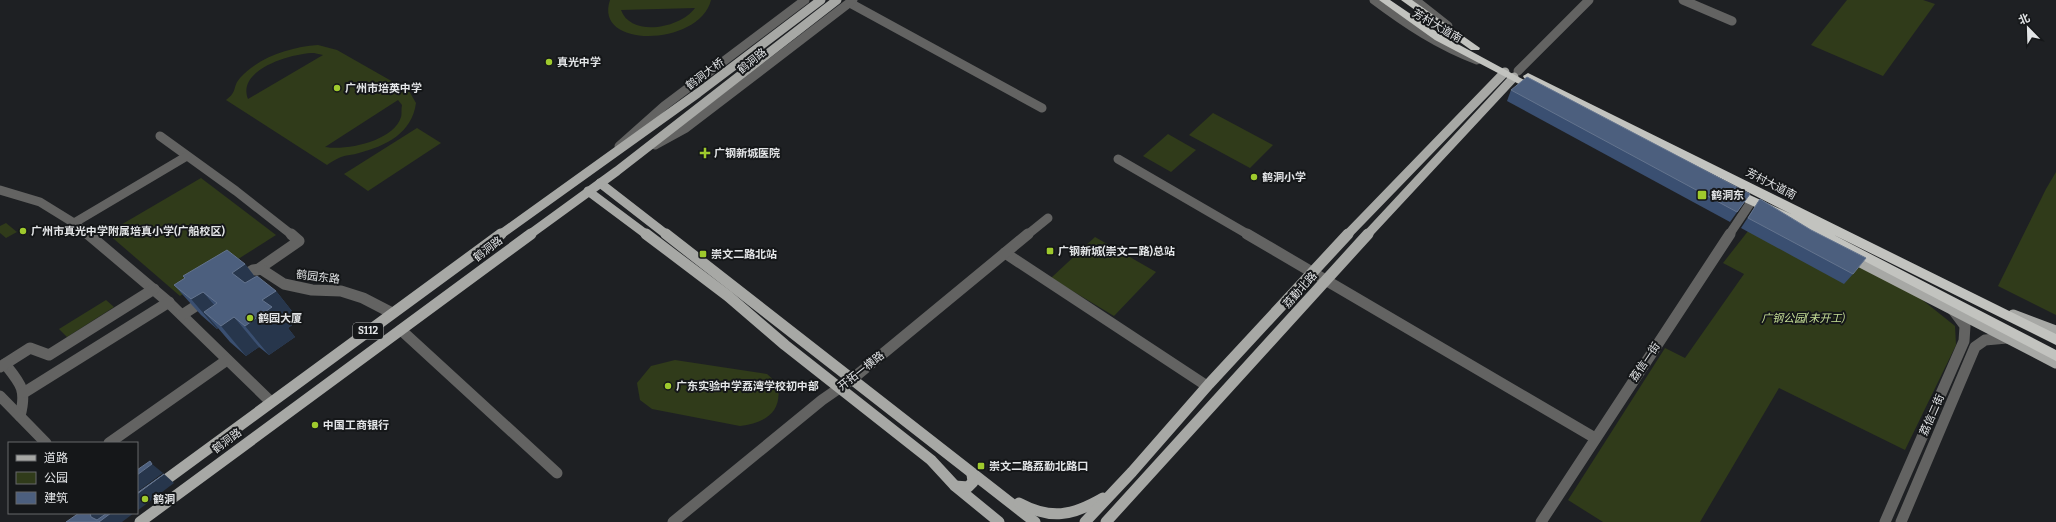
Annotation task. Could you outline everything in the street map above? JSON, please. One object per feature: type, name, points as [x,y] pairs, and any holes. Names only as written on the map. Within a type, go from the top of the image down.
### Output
[{"type":"highway","name":"芳村大道南","points":[[1384,0],[1430,33],[1492,65],[1512,73],[1997,309]]},
{"type":"highway","name":"芳村大道南","points":[[1395,0],[1438,30],[1479,51],[1512,73],[1732,191]]},
{"type":"highway","points":[[1406,0],[1479,51]]},
{"type":"highway","points":[[1732,191],[1807,226],[2056,356]]},
{"type":"highway","points":[[1997,309],[2056,340]]},
{"type":"main road","name":"鹤洞大桥","points":[[639,153],[837,0]]},
{"type":"main road","name":"鹤洞大桥","points":[[599,163],[698,93],[818,2]]},
{"type":"main road","name":"荔勤北路","points":[[1085,522],[1118,488],[1207,386],[1414,164],[1512,73]]},
{"type":"main road","name":"荔勤北路","points":[[1106,522],[1326,281],[1512,73]]},
{"type":"main road","name":"鹤洞路","points":[[140,522],[639,153]]},
{"type":"main road","name":"鹤洞路","points":[[138,499],[599,163]]},
{"type":"main road","points":[[600,183],[1035,522]]},
{"type":"main road","points":[[588,191],[728,296],[839,389],[931,460],[955,486],[999,522]]},
{"type":"main road","name":"芳村大道南","points":[[1732,191],[1801,232],[2056,363]]},
{"type":"main road","name":"芳村大道南","points":[[1997,309],[2056,331]]},
{"type":"main road","points":[[955,486],[968,487],[973,482],[972,474]]},
{"type":"main road","points":[[972,474],[1029,509],[1049,515],[1062,515],[1087,508],[1118,488]]},
{"type":"main road","points":[[1112,522],[1127,500]]},
{"type":"street","name":"鹤洞路","points":[[599,163],[664,106],[805,0]]},
{"type":"street","name":"芳村大道南","points":[[1374,0],[1430,38],[1462,55],[1492,65]]},
{"type":"street","name":"芳村大道南","points":[[1415,0],[1479,51]]},
{"type":"street","points":[[1512,73],[1589,0]]},
{"type":"street","points":[[1683,0],[1732,21]]},
{"type":"street","name":"鹤洞路","points":[[639,153],[686,128],[852,1]]},
{"type":"street","points":[[852,1],[1042,108]]},
{"type":"street","points":[[160,136],[236,191],[299,241],[256,270],[253,270],[227,286]]},
{"type":"street","points":[[74,223],[187,156]]},
{"type":"street","points":[[1118,159],[1595,438]]},
{"type":"street","points":[[0,190],[40,202],[74,223],[169,302],[271,402]]},
{"type":"street","name":"荔信一街","points":[[1541,522],[1751,202]]},
{"type":"street","name":"开拓一横路","points":[[673,522],[822,400],[851,380],[1048,218]]},
{"type":"street","points":[[1005,253],[1207,386]]},
{"type":"street","name":"鹤园东路","points":[[256,270],[261,269],[284,284],[312,290],[341,291],[363,298],[392,313]]},
{"type":"street","points":[[20,416],[25,392],[22,385],[2,365],[30,348],[40,353],[50,355],[154,289]]},
{"type":"street","points":[[182,315],[214,294]]},
{"type":"street","points":[[25,392],[169,302]]},
{"type":"street","name":"荔信二街","points":[[1885,522],[1964,341],[1965,326],[1953,310]]},
{"type":"street","points":[[401,330],[558,473]]},
{"type":"street","name":"荔信二街","points":[[1900,522],[1975,347],[1985,340],[2007,338]]},
{"type":"street","points":[[110,442],[227,360]]},
{"type":"street","points":[[0,396],[45,442]]},
{"type":"green space","points":[[610,0],[711,0],[703,15],[688,26],[670,33],[650,36],[632,34],[617,28],[609,16]],"holes":[[[695,8],[679,21],[668,25],[645,27],[626,19],[621,10]]]},
{"type":"green space","points":[[1847,0],[1923,0],[1935,4],[1883,76],[1811,45]]},
{"type":"green space","points":[[318,45],[337,50],[409,91],[416,103],[414,113],[403,130],[388,142],[357,154],[341,157],[327,165],[226,100],[234,91],[240,78],[256,64],[276,54],[307,46]],"holes":[[[314,53],[323,55],[248,99],[247,88],[250,79],[258,71],[293,56]],[[398,100],[402,105],[401,117],[397,125],[389,132],[379,138],[356,146],[334,148],[325,147]]]},
{"type":"green space","points":[[1213,113],[1273,145],[1250,168],[1189,135]]},
{"type":"green space","points":[[417,128],[441,143],[368,191],[344,174]]},
{"type":"green space","points":[[1168,134],[1196,150],[1171,172],[1143,156]]},
{"type":"green space","points":[[2056,172],[2056,315],[1998,286],[2046,189]]},
{"type":"green space","points":[[201,178],[276,235],[180,296],[107,233]]},
{"type":"green space","name":"广钢公园(未开工)","points":[[1763,212],[1920,298],[1955,326],[1956,345],[1905,450],[1779,388],[1700,522],[1603,522],[1568,500],[1665,348],[1685,358],[1744,274],[1723,263]]},
{"type":"green space","points":[[6,223],[17,232],[6,238],[0,233],[0,226]]},
{"type":"green space","points":[[1095,237],[1156,272],[1114,316],[1051,278]]},
{"type":"green space","points":[[106,300],[114,307],[67,337],[59,329]]},
{"type":"green space","points":[[675,360],[767,374],[777,383],[778,401],[775,408],[771,414],[758,422],[740,426],[652,409],[640,400],[637,383],[651,366]]},
{"type":"building","points":[[1527,77],[1750,194],[1737,212],[1511,90]]},
{"type":"building","points":[[1760,199],[1811,230],[1866,258],[1853,274],[1748,218]]},
{"type":"building","points":[[227,250],[245,264],[232,273],[245,283],[257,276],[276,291],[262,300],[272,307],[245,326],[234,317],[221,326],[204,312],[217,303],[203,292],[191,299],[174,285],[185,278],[183,276]]},
{"type":"building","points":[[150,461],[152,464],[138,474],[138,469]]},
{"type":"building","points":[[164,474],[138,493],[138,492]]},
{"type":"building","points":[[78,514],[90,514],[91,517],[97,520],[106,514],[110,514],[99,522],[66,522]]},
{"type":"place","name":"真光中学","points":[[549,62]]},
{"type":"place","name":"广州市培英中学","points":[[337,88]]},
{"type":"place","name":"广钢新城医院","points":[[705,153]]},
{"type":"place","name":"鹤洞小学","points":[[1254,177]]},
{"type":"place","name":"鹤洞东","points":[[1702,195]]},
{"type":"place","name":"广州市真光中学附属培真小学(广船校区)","points":[[23,231]]},
{"type":"place","name":"广钢新城(崇文二路)总站","points":[[1050,251]]},
{"type":"place","name":"崇文二路北站","points":[[703,254]]},
{"type":"place","name":"鹤园大厦","points":[[250,318]]},
{"type":"place","name":"广东实验中学荔湾学校初中部","points":[[668,386]]},
{"type":"place","name":"中国工商银行","points":[[315,425]]},
{"type":"place","name":"崇文二路荔勤北路口","points":[[981,466]]},
{"type":"place","name":"鹤洞","points":[[145,499]]}]
